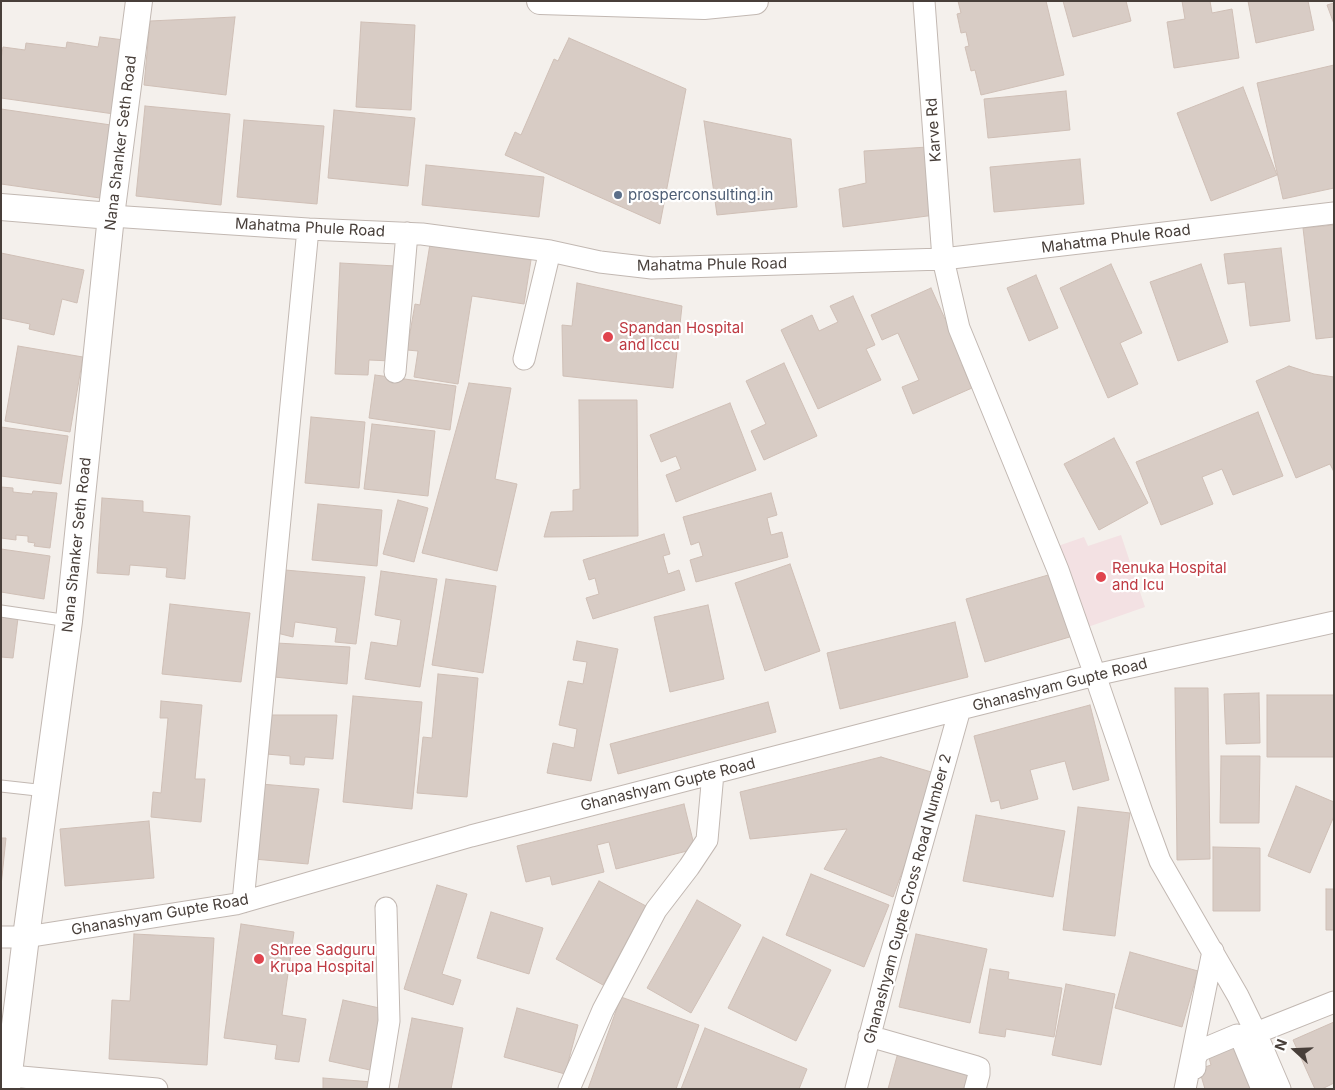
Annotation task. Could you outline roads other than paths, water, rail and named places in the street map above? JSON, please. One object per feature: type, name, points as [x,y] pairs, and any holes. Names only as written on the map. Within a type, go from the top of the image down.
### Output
[{"type":"street","points":[[134,1],[139,1]]},
{"type":"street","name":"Nana Shanker Seth Road","points":[[8,1082],[14,937],[46,791],[69,621],[111,216],[139,1]]},
{"type":"street","points":[[540,1],[704,6],[755,1]]},
{"type":"street","name":"Karve Rd","points":[[924,1],[944,259],[959,328],[1058,570],[1160,861],[1238,996],[1280,1089]]},
{"type":"street","name":"Mahatma Phule Road","points":[[1,207],[308,229],[422,234],[550,251],[600,262],[652,268],[944,259],[1334,214]]},
{"type":"street","points":[[243,902],[308,229]]},
{"type":"street","points":[[395,372],[406,233]]},
{"type":"street","points":[[524,359],[550,251]]},
{"type":"street","name":"Ghanashyam Gupte Road","points":[[14,937],[236,904],[471,836],[960,709],[1095,675],[1334,622]]},
{"type":"street","name":"Ghanashyam Gupte Cross Road Number 2","points":[[856,1089],[890,954],[960,709]]},
{"type":"street","points":[[569,1089],[604,1010],[656,910],[707,840],[714,774]]},
{"type":"street","points":[[378,1089],[389,1021],[386,908]]},
{"type":"street","points":[[1185,1089],[1213,951]]},
{"type":"street","points":[[1256,1033],[1334,1002]]},
{"type":"street","points":[[1198,1089],[1194,1063],[1197,1053],[1238,1035],[1241,1038],[1262,1089]]},
{"type":"street","points":[[869,1036],[979,1068],[975,1089]]},
{"type":"street","points":[[8,1082],[156,1089]]},
{"type":"lane","points":[[1,611],[69,621]]},
{"type":"lane","points":[[1,786],[46,791]]},
{"type":"place","name":"prosperconsulting.in","points":[[618,195]]},
{"type":"place","name":"Spandan Hospital and Iccu","points":[[608,337]]},
{"type":"place","name":"Renuka Hospital and Icu","points":[[1101,577]]},
{"type":"place","name":"Shree Sadguru Krupa Hospital","points":[[259,959]]}]
